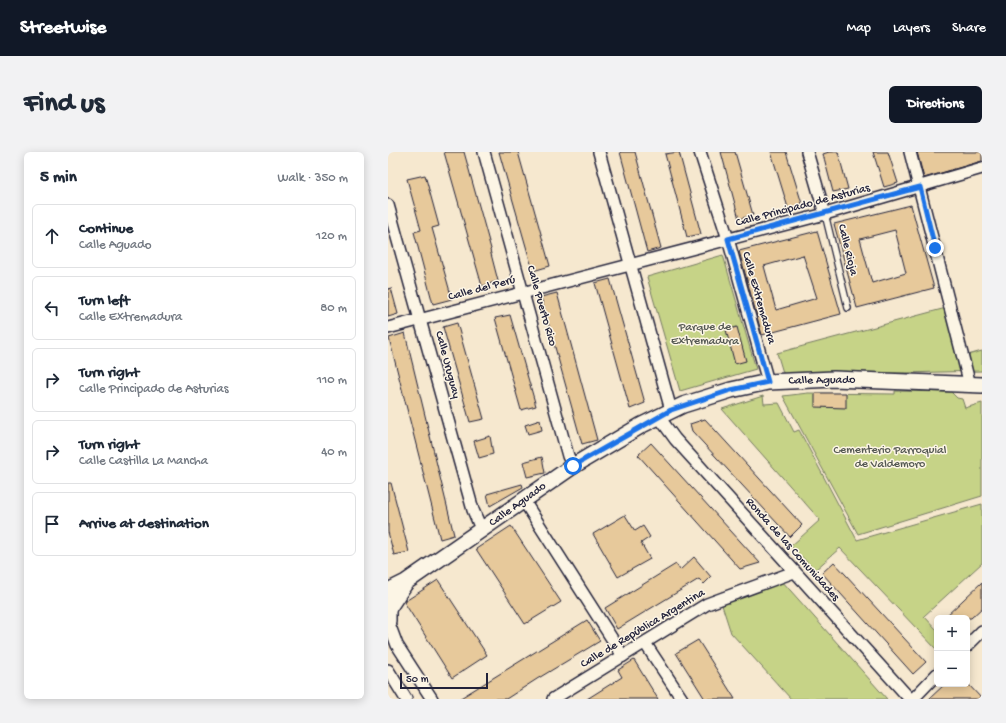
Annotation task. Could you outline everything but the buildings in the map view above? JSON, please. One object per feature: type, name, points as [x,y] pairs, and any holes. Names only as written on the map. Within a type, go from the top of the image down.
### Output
[{"type":"street","name":"Calle Puerto Rico","points":[[484,152],[568,456],[573,466]]},
{"type":"street","points":[[599,152],[630,264],[665,413]]},
{"type":"street","name":"Calle Extremadura","points":[[700,152],[728,239],[768,382]]},
{"type":"street","name":"Calle Rioja","points":[[807,152],[824,214]]},
{"type":"street","points":[[910,152],[976,385]]},
{"type":"street","name":"Calle Principado de Asturias","points":[[630,264],[824,214],[982,168]]},
{"type":"street","name":"Calle Uruguay","points":[[388,205],[473,510],[482,531]]},
{"type":"street","name":"Calle del Perú","points":[[388,328],[630,264]]},
{"type":"street","name":"Calle Aguado","points":[[388,591],[406,582],[482,531],[573,466],[665,413],[731,390],[768,382],[834,379],[976,385]]},
{"type":"street","name":"Ronda de las Comunidades","points":[[665,413],[675,439],[794,572],[911,699]]},
{"type":"street","points":[[524,501],[623,656]]},
{"type":"street","name":"Calle de República Argentina","points":[[553,699],[707,604],[794,572]]},
{"type":"street","name":"Calle Aguado","points":[[388,608],[406,582]]},
{"type":"street","points":[[388,608],[388,621],[397,645],[432,699]]},
{"type":"street","points":[[970,643],[982,632]]},
{"type":"street","points":[[645,643],[682,699]]},
{"type":"street","points":[[388,670],[406,699]]},
{"type":"street","points":[[911,699],[934,677]]},
{"type":"lane","name":"Calle Rioja","points":[[824,214],[848,308]]},
{"type":"green space","name":"Parque de Extremadura","points":[[723,255],[756,369],[680,391],[647,277]]},
{"type":"green space","points":[[946,308],[957,358],[982,351],[982,371],[784,376],[777,353]]},
{"type":"green space","name":"Cementerio Parroquial de Valdemoro","points":[[895,391],[951,392],[957,398],[962,399],[965,408],[982,403],[982,496],[858,534],[783,396],[808,393],[895,394]]},
{"type":"green space","points":[[763,396],[764,404],[779,403],[794,432],[799,430],[857,540],[982,504],[982,563],[924,616],[934,627],[934,647],[840,548],[815,570],[791,546],[820,520],[722,409]]},
{"type":"green space","points":[[782,581],[887,699],[791,699],[731,633],[721,602]]},
{"type":"route","points":[[573,466],[642,425],[671,410],[731,390],[768,382],[728,239],[920,187],[935,248]]}]
